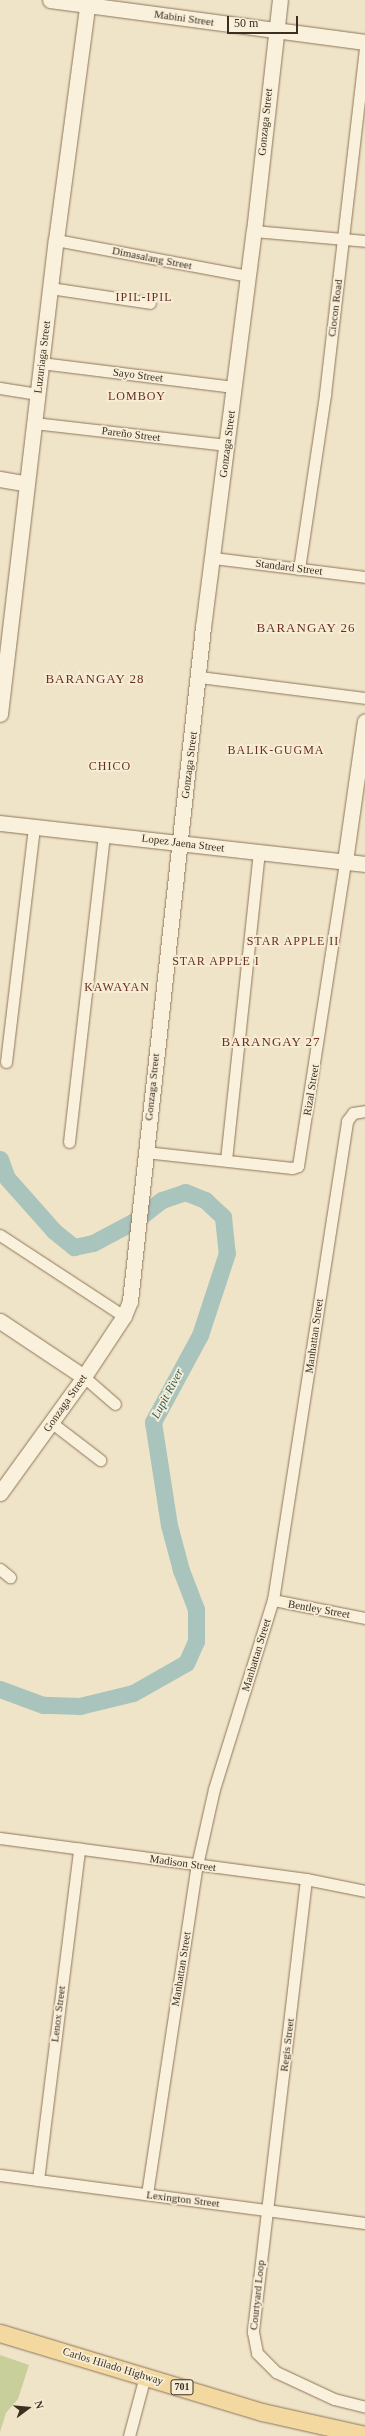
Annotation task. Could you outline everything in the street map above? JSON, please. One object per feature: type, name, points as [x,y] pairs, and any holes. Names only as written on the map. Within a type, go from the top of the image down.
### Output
[{"type":"main road","name":"Carlos Hilado Highway","points":[[0,2332],[262,2412],[365,2435]]},
{"type":"street","name":"Mabini Street","points":[[50,0],[88,3],[274,32],[365,42]]},
{"type":"street","name":"Gonzaga Street","points":[[0,1492],[52,1423],[124,1316],[132,1289],[133,1256],[179,841],[254,231],[274,32],[280,0]]},
{"type":"street","name":"Luzuriaga Street","points":[[0,714],[50,288],[88,3]]},
{"type":"street","name":"Ciocon Road","points":[[299,569],[325,394],[365,46]]},
{"type":"street","points":[[254,231],[365,241]]},
{"type":"street","name":"Dimasalang Street","points":[[56,240],[248,276]]},
{"type":"street","points":[[50,288],[150,303]]},
{"type":"street","name":"Sayo Street","points":[[41,363],[234,387]]},
{"type":"street","points":[[0,388],[38,394]]},
{"type":"street","name":"Pareño Street","points":[[34,423],[227,445]]},
{"type":"street","points":[[0,479],[27,484]]},
{"type":"street","name":"Standard Street","points":[[213,558],[365,577]]},
{"type":"street","points":[[199,677],[365,698]]},
{"type":"street","points":[[345,862],[365,721]]},
{"type":"street","name":"Lopez Jaena Street","points":[[0,823],[179,841],[365,864]]},
{"type":"street","points":[[6,1062],[34,826]]},
{"type":"street","points":[[69,1142],[104,834]]},
{"type":"street","points":[[226,1160],[259,852]]},
{"type":"street","name":"Rizal Street","points":[[145,1152],[292,1168],[298,1166],[345,862]]},
{"type":"street","name":"Manhattan Street","points":[[147,2194],[197,1865],[214,1789],[273,1600],[346,1129],[350,1116],[353,1113],[365,1111]]},
{"type":"street","points":[[0,1235],[124,1316]]},
{"type":"street","points":[[2,1326],[84,1377],[115,1404]]},
{"type":"street","points":[[52,1423],[100,1460]]},
{"type":"street","points":[[0,1569],[10,1578]]},
{"type":"street","name":"Bentley Street","points":[[273,1600],[365,1618]]},
{"type":"street","name":"Madison Street","points":[[0,1838],[306,1879],[365,1891]]},
{"type":"street","name":"Lenox Street","points":[[38,2180],[79,1849]]},
{"type":"street","name":"Regis Street","points":[[267,2210],[306,1879]]},
{"type":"street","name":"Lexington Street","points":[[0,2175],[365,2223]]},
{"type":"street","name":"Courtyard Loop","points":[[267,2210],[253,2318],[257,2353],[266,2365],[285,2378],[334,2399],[365,2407]]},
{"type":"street","points":[[129,2436],[145,2376]]},
{"type":"green space","points":[[0,2355],[29,2365],[18,2399],[6,2413],[0,2432]]},
{"type":"waterway","name":"Lupit River","points":[[0,1159],[7,1178],[54,1231],[74,1247],[93,1243],[136,1220],[162,1200],[185,1192],[205,1200],[223,1217],[227,1253],[200,1335],[153,1422],[169,1525],[181,1570],[196,1609],[196,1641],[186,1663],[133,1693],[80,1706],[43,1705],[0,1689]]},
{"type":"district","name":"IPIL-IPIL","points":[[144,298]]},
{"type":"district","name":"LOMBOY","points":[[137,397]]},
{"type":"district","name":"BARANGAY 26","points":[[306,628]]},
{"type":"district","name":"BARANGAY 28","points":[[95,679]]},
{"type":"district","name":"BALIK-GUGMA","points":[[276,751]]},
{"type":"district","name":"CHICO","points":[[110,767]]},
{"type":"district","name":"STAR APPLE II","points":[[293,942]]},
{"type":"district","name":"STAR APPLE I","points":[[216,962]]},
{"type":"district","name":"KAWAYAN","points":[[117,988]]},
{"type":"district","name":"BARANGAY 27","points":[[271,1042]]}]
